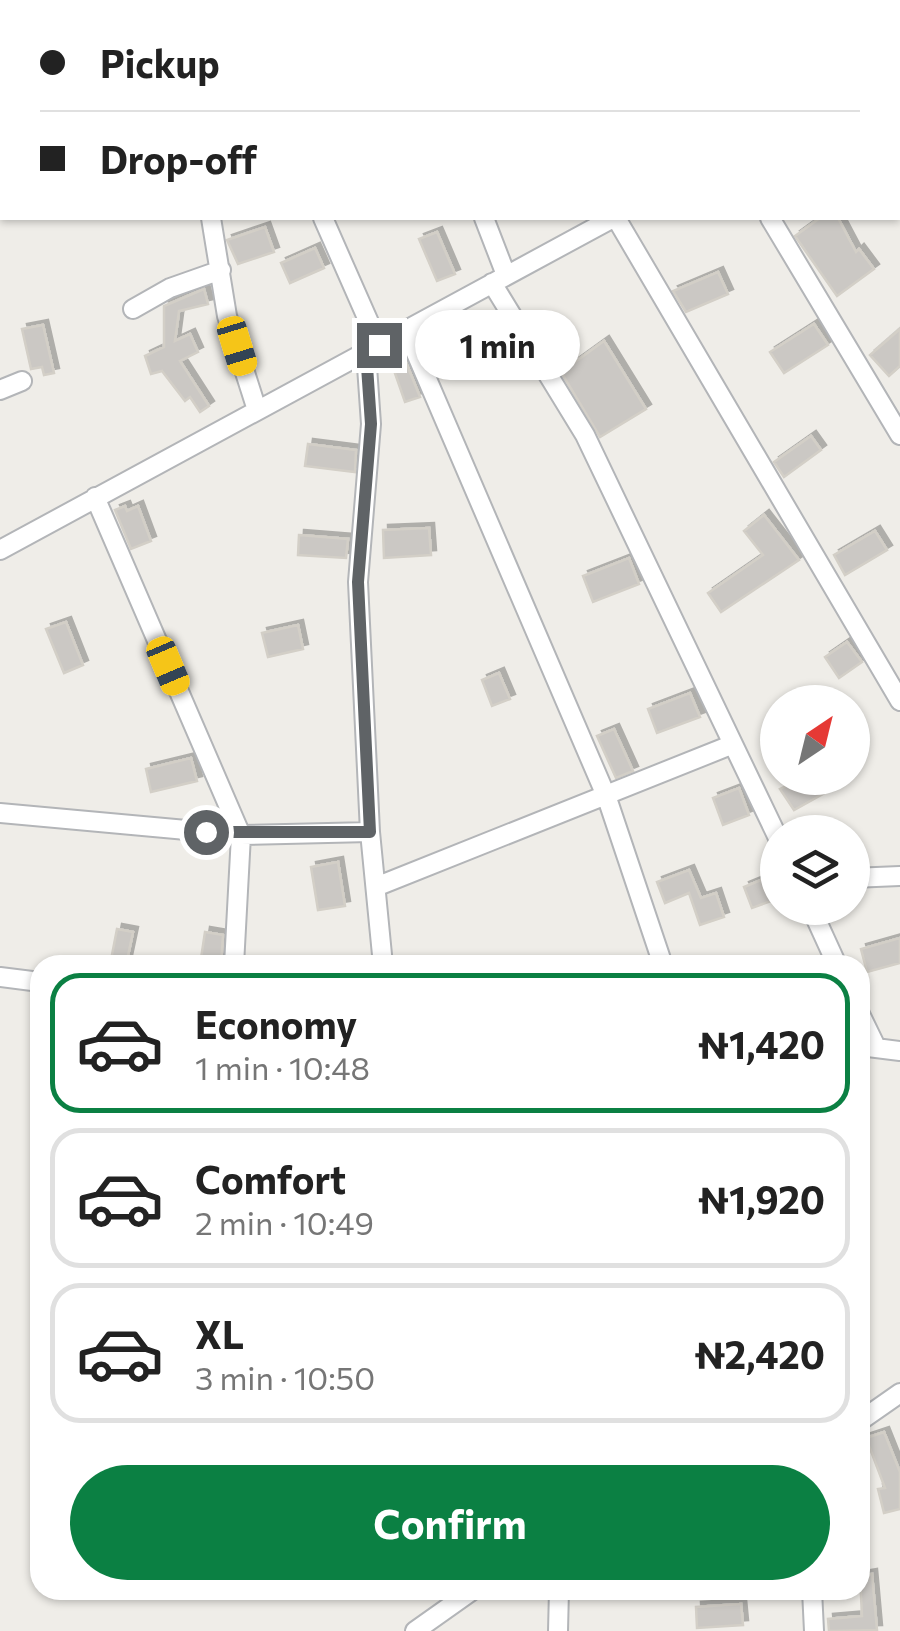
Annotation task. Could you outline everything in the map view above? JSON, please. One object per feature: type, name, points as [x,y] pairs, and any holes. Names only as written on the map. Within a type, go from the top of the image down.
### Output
[{"type":"street","points":[[211,220],[227,316],[256,407]]},
{"type":"street","points":[[324,220],[372,348],[371,424],[358,582],[370,832],[383,955]]},
{"type":"street","points":[[484,220],[499,279],[585,435],[767,815]]},
{"type":"street","points":[[0,550],[256,407],[610,220]]},
{"type":"street","points":[[615,220],[900,701]]},
{"type":"street","points":[[771,220],[900,435]]},
{"type":"street","points":[[133,310],[170,288],[221,270]]},
{"type":"street","points":[[406,330],[607,798],[660,955]]},
{"type":"street","points":[[0,390],[22,381]]},
{"type":"street","points":[[95,496],[240,835],[234,955]]},
{"type":"street","points":[[378,886],[607,798],[732,744]]},
{"type":"street","points":[[0,813],[240,835],[370,832]]},
{"type":"street","points":[[870,877],[900,876]]},
{"type":"street","points":[[819,925],[833,955]]},
{"type":"street","points":[[0,977],[30,981]]},
{"type":"street","points":[[870,1047],[900,1051]]},
{"type":"street","points":[[870,1414],[900,1392]]},
{"type":"street","points":[[416,1631],[459,1600]]},
{"type":"street","points":[[558,1631],[559,1600]]},
{"type":"street","points":[[812,1600],[814,1631]]},
{"type":"building","points":[[817,220],[839,220],[856,252],[859,249],[874,269],[837,296],[795,236]]},
{"type":"building","points":[[265,227],[274,252],[238,264],[227,240]]},
{"type":"building","points":[[437,232],[455,274],[437,281],[419,239]]},
{"type":"building","points":[[315,248],[324,268],[290,283],[281,263]]},
{"type":"building","points":[[718,272],[728,294],[686,312],[673,291]]},
{"type":"building","points":[[204,289],[208,304],[179,311],[175,341],[190,334],[198,352],[180,361],[209,406],[200,412],[190,397],[185,401],[162,371],[151,374],[145,356],[164,347],[164,306]]},
{"type":"building","points":[[814,324],[828,345],[784,373],[770,352]]},
{"type":"building","points":[[43,325],[54,373],[44,375],[42,367],[31,369],[22,329]]},
{"type":"building","points":[[900,329],[900,366],[889,376],[870,355]]},
{"type":"building","points":[[604,341],[646,409],[600,437],[561,372]]},
{"type":"building","points":[[403,355],[420,397],[405,402],[390,359]]},
{"type":"building","points":[[811,436],[821,450],[784,477],[774,462]]},
{"type":"building","points":[[308,444],[356,450],[355,472],[305,466]]},
{"type":"building","points":[[125,506],[127,511],[138,506],[151,541],[131,549],[115,510]]},
{"type":"building","points":[[764,515],[799,560],[721,612],[708,593],[763,555],[744,531]]},
{"type":"building","points":[[429,528],[431,555],[384,558],[383,530]]},
{"type":"building","points":[[875,531],[887,550],[845,575],[834,555]]},
{"type":"building","points":[[299,535],[348,539],[346,558],[298,555]]},
{"type":"building","points":[[629,558],[639,584],[593,602],[583,576]]},
{"type":"building","points":[[66,622],[83,665],[64,673],[46,629]]},
{"type":"building","points":[[298,625],[303,649],[268,657],[262,633]]},
{"type":"building","points":[[847,642],[862,662],[839,678],[825,657]]},
{"type":"building","points":[[499,673],[510,699],[492,706],[482,680]]},
{"type":"building","points":[[690,693],[700,717],[657,733],[648,709]]},
{"type":"building","points":[[614,729],[633,771],[616,778],[597,736]]},
{"type":"building","points":[[191,758],[197,781],[151,792],[146,769]]},
{"type":"building","points":[[739,788],[749,815],[723,825],[713,798]]},
{"type":"building","points":[[784,795],[821,795],[794,810]]},
{"type":"building","points":[[338,862],[345,906],[318,910],[311,867]]},
{"type":"building","points":[[689,870],[701,898],[716,893],[724,917],[700,925],[689,893],[665,903],[657,882]]},
{"type":"building","points":[[760,880],[760,905],[752,908],[744,887]]},
{"type":"building","points":[[117,929],[133,932],[128,955],[112,955]]},
{"type":"building","points":[[205,932],[223,935],[222,955],[202,955]]},
{"type":"building","points":[[900,938],[900,963],[870,971],[870,955],[863,955],[861,949]]},
{"type":"building","points":[[884,1432],[900,1472],[900,1509],[884,1513],[878,1489],[885,1488],[870,1449],[870,1437]]},
{"type":"building","points":[[870,1574],[877,1630],[829,1631],[828,1619],[862,1616],[861,1600],[870,1600]]},
{"type":"building","points":[[741,1604],[743,1625],[697,1628],[696,1607]]},
{"type":"route","points":[[206,832],[370,832],[358,582],[371,424],[366,352],[379,345]]}]
